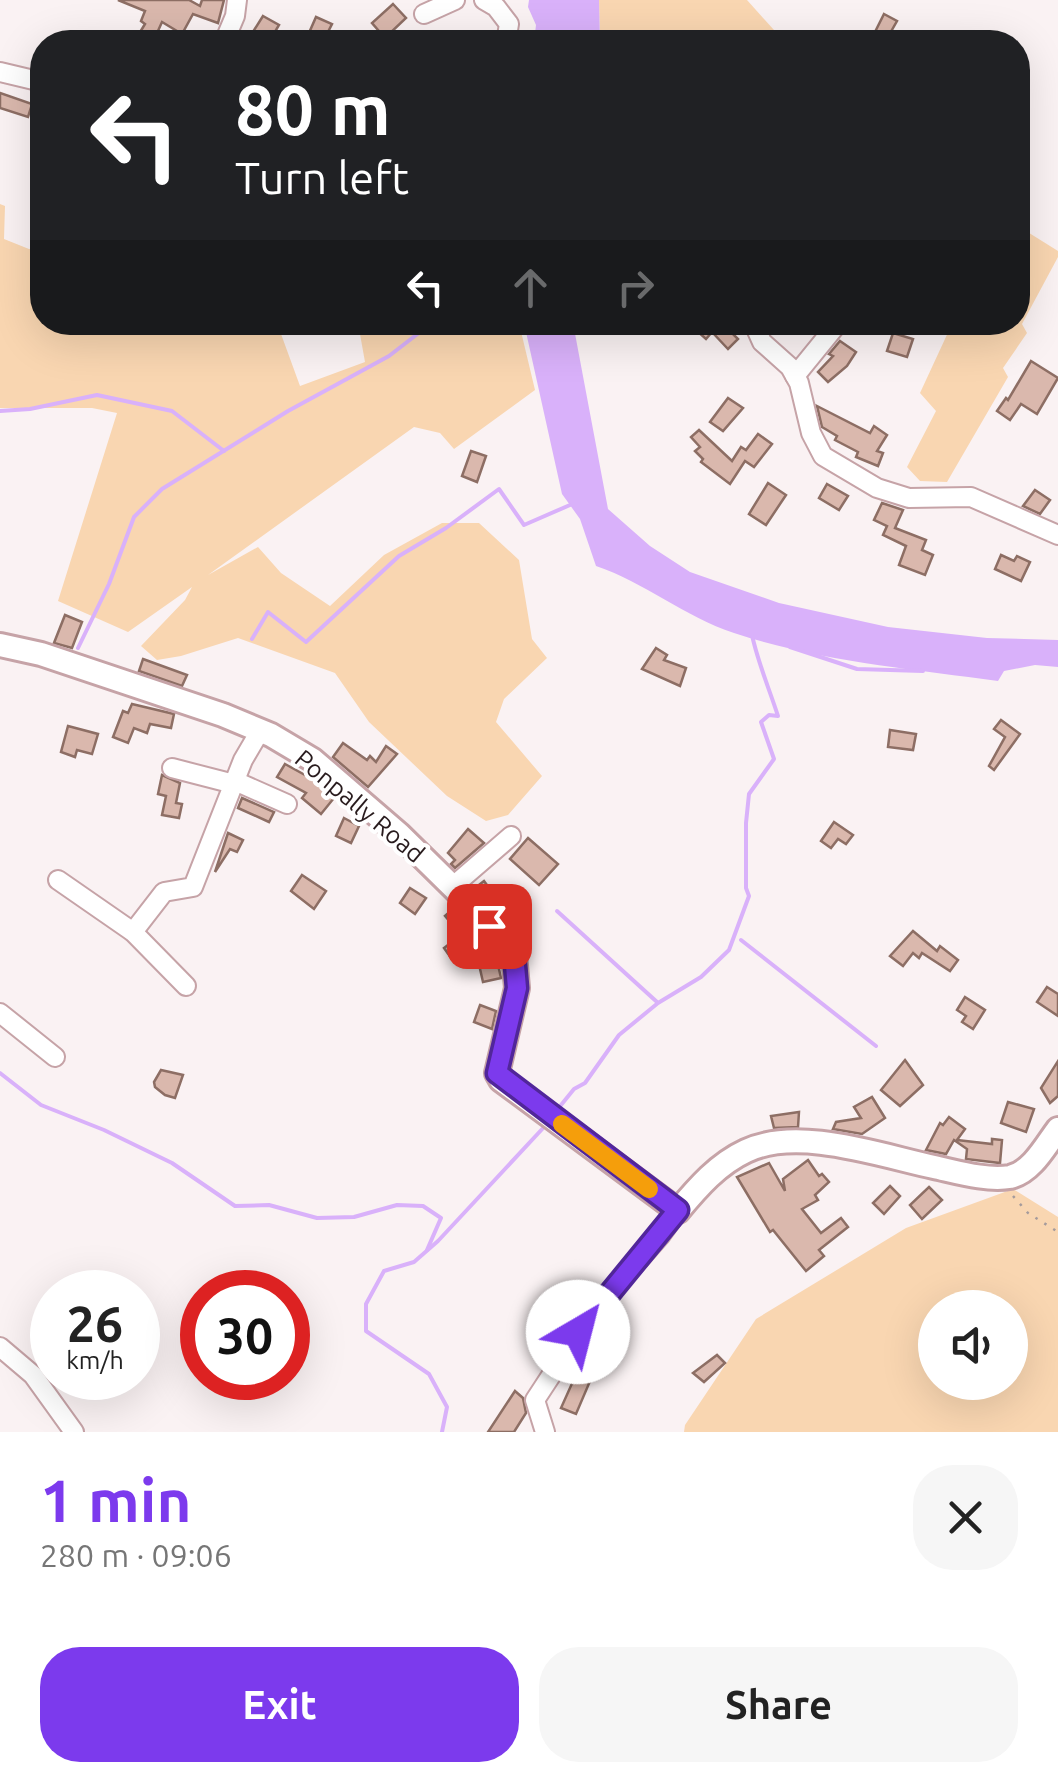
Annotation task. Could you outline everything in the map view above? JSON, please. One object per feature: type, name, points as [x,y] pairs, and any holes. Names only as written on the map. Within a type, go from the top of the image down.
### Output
[{"type":"main road","name":"Ponpally Road","points":[[0,645],[40,654],[223,715],[313,760],[452,886],[514,954],[517,988],[497,1073],[678,1210]]},
{"type":"main road","points":[[678,1210],[706,1178],[747,1150],[774,1142],[824,1144],[950,1171],[1012,1177],[1030,1166],[1058,1129]]},
{"type":"street","points":[[229,30],[236,0]]},
{"type":"street","points":[[424,14],[455,0]]},
{"type":"street","points":[[492,2],[509,24],[508,30]]},
{"type":"street","points":[[0,72],[30,79]]},
{"type":"street","points":[[758,335],[795,376],[811,432],[823,456],[877,488],[909,498],[970,497],[1058,535]]},
{"type":"street","points":[[795,376],[828,335]]},
{"type":"street","points":[[133,932],[164,892],[192,887],[260,731]]},
{"type":"street","points":[[172,768],[235,782],[287,804]]},
{"type":"street","points":[[452,886],[512,836]]},
{"type":"street","points":[[58,880],[133,932],[186,986]]},
{"type":"street","points":[[0,1013],[55,1057]]},
{"type":"street","points":[[545,1432],[535,1400],[592,1314],[678,1210]]},
{"type":"street","points":[[2,1352],[33,1375],[74,1432]]},
{"type":"path","points":[[998,1176],[1028,1213],[1058,1232]]},
{"type":"shaded area","points":[[529,0],[599,0],[600,30],[535,30]]},
{"type":"shaded area","points":[[599,0],[747,0],[774,30],[600,30]]},
{"type":"shaded area","points":[[0,204],[5,206],[4,239],[30,249],[30,335],[281,335],[300,386],[365,362],[360,335],[522,335],[535,390],[454,449],[440,433],[414,427],[208,575],[258,547],[281,573],[330,606],[384,555],[442,523],[479,523],[519,560],[532,639],[547,658],[504,699],[496,722],[542,776],[508,815],[486,821],[447,796],[369,722],[335,673],[238,638],[157,660],[141,646],[185,600],[192,587],[128,632],[58,601],[117,413],[92,408],[0,408]]},
{"type":"shaded area","points":[[1030,234],[1058,251],[1030,309]]},
{"type":"shaded area","points":[[527,335],[575,335],[608,509],[650,546],[690,572],[779,603],[888,627],[987,638],[1058,640],[1058,667],[1035,665],[1004,671],[998,681],[798,651],[734,633],[596,566],[580,519],[562,494]]},
{"type":"shaded area","points":[[947,335],[1026,335],[1003,368],[1008,377],[947,482],[920,481],[907,467],[936,411],[920,393]]},
{"type":"shaded area","points":[[1013,1189],[1058,1217],[1058,1432],[684,1432],[756,1319],[906,1228]]},
{"type":"building","points":[[118,0],[189,0],[200,6],[202,0],[224,0],[218,23],[193,14],[184,30],[175,30],[162,22],[158,30],[141,30],[145,11]]},
{"type":"building","points":[[393,4],[406,18],[393,30],[378,30],[372,23]]},
{"type":"building","points":[[884,14],[897,21],[892,30],[876,30]]},
{"type":"building","points":[[263,16],[279,25],[276,30],[254,30]]},
{"type":"building","points":[[316,17],[332,24],[329,30],[310,30]]},
{"type":"building","points":[[0,93],[30,103],[28,117],[0,108]]},
{"type":"building","points":[[715,335],[734,335],[738,339],[728,349]]},
{"type":"building","points":[[892,335],[913,339],[907,357],[887,351]]},
{"type":"building","points":[[840,341],[856,352],[828,382],[818,372]]},
{"type":"building","points":[[1031,361],[1058,378],[1037,414],[1021,404],[1010,420],[997,411]]},
{"type":"building","points":[[728,398],[743,408],[723,431],[710,422]]},
{"type":"building","points":[[817,406],[870,433],[874,426],[887,435],[877,451],[883,453],[878,466],[856,457],[858,452],[835,440],[837,436],[822,427]]},
{"type":"building","points":[[699,430],[732,461],[741,447],[746,450],[758,434],[772,444],[754,467],[745,461],[730,484],[701,462],[703,459],[695,451],[700,447],[691,437]]},
{"type":"building","points":[[471,451],[486,456],[477,482],[462,476]]},
{"type":"building","points":[[768,483],[786,495],[766,525],[749,514]]},
{"type":"building","points":[[827,484],[848,496],[839,510],[819,498]]},
{"type":"building","points":[[1035,490],[1050,500],[1040,514],[1023,506]]},
{"type":"building","points":[[882,503],[903,510],[895,528],[926,540],[922,550],[933,555],[925,575],[899,565],[906,546],[883,535],[887,526],[874,520]]},
{"type":"building","points":[[1001,555],[1030,562],[1021,581],[995,569]]},
{"type":"building","points":[[65,615],[82,622],[72,648],[54,643]]},
{"type":"building","points":[[656,648],[667,655],[664,660],[686,668],[680,686],[642,669]]},
{"type":"building","points":[[143,659],[187,675],[182,686],[139,671]]},
{"type":"building","points":[[132,704],[174,714],[171,728],[150,724],[147,733],[134,728],[128,743],[113,737],[123,711],[128,713]]},
{"type":"building","points":[[1001,720],[1020,734],[994,770],[989,766],[1005,737],[994,729]]},
{"type":"building","points":[[68,726],[98,734],[92,754],[77,750],[75,757],[61,752]]},
{"type":"building","points":[[890,730],[916,734],[913,750],[888,747]]},
{"type":"building","points":[[343,743],[376,762],[386,746],[397,754],[368,787],[333,757]]},
{"type":"building","points":[[285,764],[314,780],[334,798],[321,814],[302,798],[306,793],[277,777]]},
{"type":"building","points":[[162,775],[180,783],[176,803],[182,804],[179,818],[162,815],[166,796],[158,794]]},
{"type":"building","points":[[242,798],[274,812],[269,822],[238,808]]},
{"type":"building","points":[[344,818],[359,826],[351,843],[336,836]]},
{"type":"building","points":[[834,822],[853,835],[846,844],[838,839],[831,848],[821,841]]},
{"type":"building","points":[[468,829],[484,843],[455,868],[451,864],[455,860],[448,853]]},
{"type":"building","points":[[228,833],[243,840],[237,852],[230,849],[215,872]]},
{"type":"building","points":[[528,838],[558,864],[539,885],[510,859]]},
{"type":"building","points":[[302,875],[326,891],[314,909],[291,891]]},
{"type":"building","points":[[484,881],[503,907],[496,912],[475,888]]},
{"type":"building","points":[[410,888],[426,898],[415,914],[400,903]]},
{"type":"building","points":[[453,909],[483,942],[473,951],[467,945],[451,958],[444,948],[461,935],[445,916]]},
{"type":"building","points":[[913,931],[937,951],[940,946],[958,960],[950,971],[922,953],[919,958],[913,953],[903,966],[890,956]]},
{"type":"building","points":[[496,956],[501,978],[483,982],[478,960]]},
{"type":"building","points":[[1047,987],[1058,994],[1058,1016],[1037,1002]]},
{"type":"building","points":[[965,997],[985,1010],[973,1029],[962,1022],[966,1016],[957,1010]]},
{"type":"building","points":[[480,1005],[496,1011],[492,1029],[474,1022]]},
{"type":"building","points":[[905,1060],[923,1085],[900,1106],[881,1090]]},
{"type":"building","points":[[1058,1061],[1058,1096],[1050,1103],[1041,1088]]},
{"type":"building","points":[[161,1070],[183,1075],[175,1098],[155,1087]]},
{"type":"building","points":[[872,1097],[885,1118],[862,1134],[833,1129],[836,1122],[861,1118],[854,1107]]},
{"type":"building","points":[[1008,1102],[1034,1109],[1026,1132],[1001,1123]]},
{"type":"building","points":[[799,1112],[798,1127],[774,1128],[771,1116]]},
{"type":"building","points":[[949,1117],[965,1129],[957,1140],[992,1144],[992,1139],[1002,1140],[1000,1163],[966,1159],[967,1149],[954,1140],[946,1154],[926,1150],[940,1123],[943,1125]]},
{"type":"building","points":[[808,1160],[819,1176],[822,1174],[829,1182],[815,1195],[818,1200],[802,1209],[821,1233],[841,1218],[848,1227],[819,1250],[824,1256],[806,1271],[773,1230],[770,1232],[737,1177],[769,1163],[785,1191],[783,1179]]},
{"type":"building","points":[[890,1186],[900,1196],[884,1214],[873,1203]]},
{"type":"building","points":[[929,1187],[942,1200],[922,1219],[910,1205]]},
{"type":"building","points":[[717,1355],[725,1363],[704,1382],[693,1373]]},
{"type":"building","points":[[583,1359],[596,1367],[576,1414],[561,1408]]},
{"type":"building","points":[[515,1391],[523,1398],[526,1413],[514,1432],[488,1432]]},
{"type":"waterway","points":[[78,648],[109,584],[134,517],[162,489],[288,411],[389,356],[416,335]]},
{"type":"waterway","points":[[0,411],[97,395],[172,411],[224,451]]},
{"type":"waterway","points":[[252,639],[268,612],[306,642],[399,556],[499,489],[524,525],[570,505]]},
{"type":"waterway","points":[[557,1110],[574,1089],[585,1083],[619,1035],[658,1003],[701,977],[729,950],[749,896],[749,794],[774,759],[761,722],[769,715],[778,716],[752,635]]},
{"type":"waterway","points":[[790,647],[857,669],[923,671]]},
{"type":"waterway","points":[[557,911],[657,1002]]},
{"type":"waterway","points":[[741,940],[876,1046]]},
{"type":"waterway","points":[[0,1073],[41,1105],[172,1163],[235,1206],[269,1205],[317,1218],[354,1217],[397,1205],[423,1206],[441,1218],[427,1250]]},
{"type":"waterway","points":[[442,1432],[447,1407],[429,1374],[366,1331],[366,1304],[384,1271],[414,1262],[438,1241],[545,1126]]},
{"type":"slow traffic","points":[[562,1124],[649,1189]]},
{"type":"route","points":[[489,926],[514,954],[517,988],[497,1073],[501,1080],[678,1210],[578,1332]]}]
